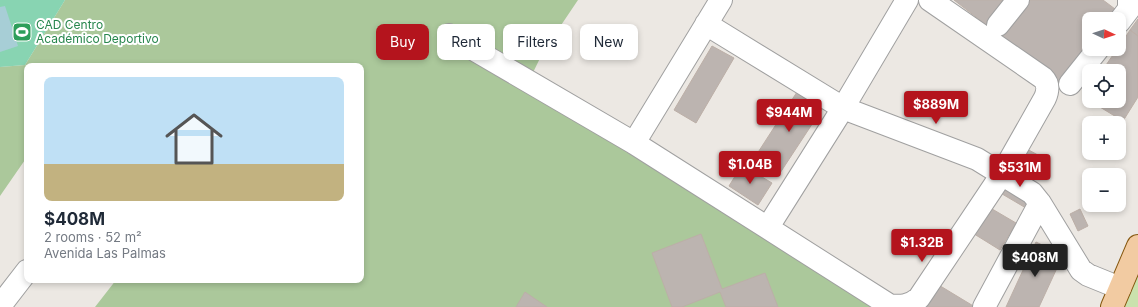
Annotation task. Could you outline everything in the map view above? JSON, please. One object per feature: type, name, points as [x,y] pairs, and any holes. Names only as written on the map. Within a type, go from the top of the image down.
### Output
[{"type":"main road","points":[[1116,298],[1138,246]]},
{"type":"street","points":[[634,143],[721,0]]},
{"type":"street","points":[[768,227],[843,108],[907,0]]},
{"type":"street","points":[[492,60],[634,143],[890,306],[907,305],[913,303],[919,298],[1002,174],[1045,98],[1048,86],[1043,78],[930,0]]},
{"type":"street","points":[[998,25],[1018,0]]},
{"type":"street","points":[[706,24],[843,108],[977,159],[1032,192],[1081,270],[1116,298]]},
{"type":"street","points":[[1070,84],[1092,56]]},
{"type":"street","points":[[984,307],[1040,204]]},
{"type":"street","points":[[0,306],[24,275]]},
{"type":"green space","name":"CAD Centro Académico Deportivo","points":[[0,0],[65,0],[26,63],[24,63],[24,65],[0,67]]},
{"type":"green space","points":[[65,0],[578,0],[562,24],[503,24],[503,60],[539,60],[526,87],[881,307],[95,307],[114,283],[364,283],[364,63],[26,63]]},
{"type":"green space","points":[[24,65],[24,161],[0,196],[0,67]]},
{"type":"green space","points":[[1138,272],[1138,307],[1123,307]]},
{"type":"water","points":[[5,6],[18,46],[0,52],[0,7]]},
{"type":"building","points":[[954,0],[1010,0],[989,27]]},
{"type":"building","points":[[1025,0],[1103,0],[1119,12],[1082,12],[1082,56],[1084,56],[1063,84],[999,34]]},
{"type":"building","points":[[1138,19],[1138,36],[1130,30]]},
{"type":"building","points":[[1130,30],[1138,36],[1138,97],[1126,116],[1115,116],[1102,108],[1126,108],[1126,64],[1107,64],[1112,56],[1126,56],[1126,36]]},
{"type":"building","points":[[712,46],[734,58],[696,123],[674,110]]},
{"type":"building","points":[[797,92],[822,109],[780,173],[755,157]]},
{"type":"building","points":[[1025,148],[1049,161],[1042,173],[1018,160]]},
{"type":"building","points":[[1026,164],[1035,170],[1023,192],[1032,197],[1026,208],[997,191],[1013,187]]},
{"type":"building","points":[[742,165],[772,183],[758,205],[729,186]]},
{"type":"building","points":[[987,206],[1016,223],[1000,250],[971,232]]},
{"type":"building","points":[[1080,209],[1088,226],[1078,231],[1070,214]]},
{"type":"building","points":[[701,234],[722,289],[765,273],[778,307],[726,307],[720,292],[682,307],[672,307],[652,253]]},
{"type":"building","points":[[1036,242],[1063,255],[1039,307],[1006,307]]},
{"type":"building","points":[[937,284],[975,307],[923,307]]},
{"type":"building","points":[[525,292],[547,307],[516,307]]},
{"type":"place","name":"CAD Centro Académico Deportivo","points":[[22,32]]}]
